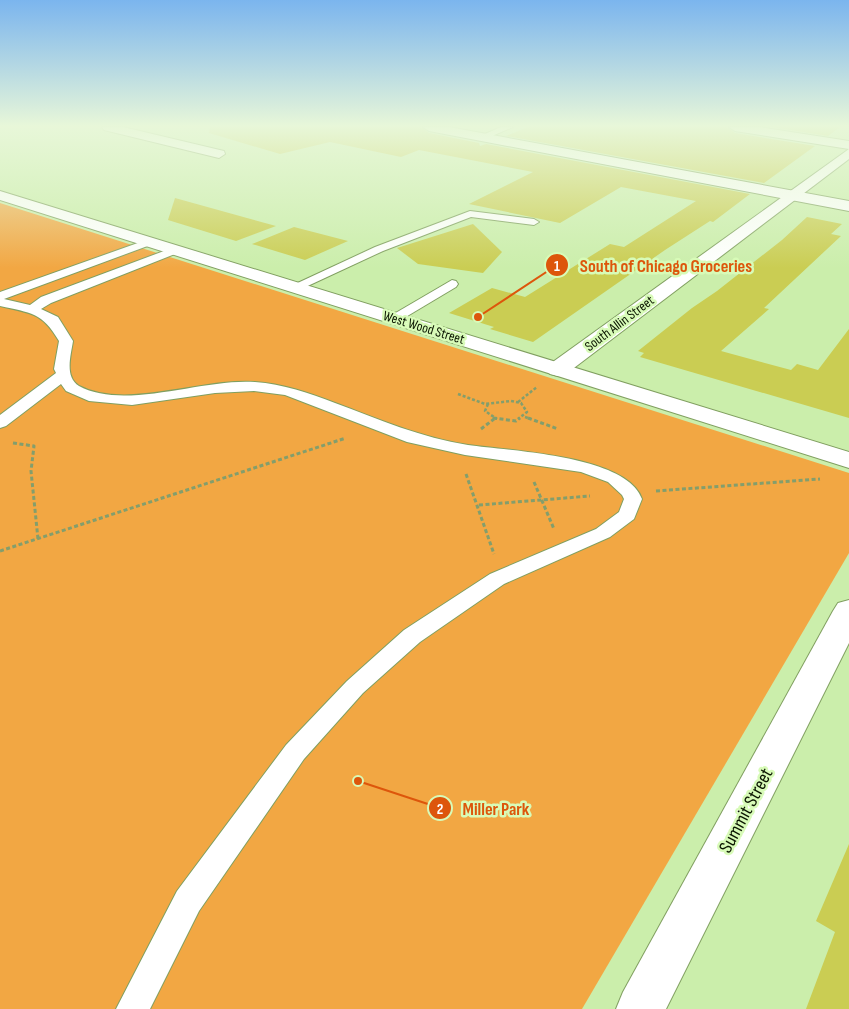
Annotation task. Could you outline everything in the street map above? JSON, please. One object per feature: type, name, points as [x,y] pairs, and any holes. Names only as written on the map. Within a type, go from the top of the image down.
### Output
[{"type":"street","points":[[680,174],[849,206]]},
{"type":"street","name":"South Allin Street","points":[[558,369],[820,174]]},
{"type":"street","name":"West Wood Street","points":[[0,195],[849,460]]},
{"type":"street","name":"Summit Street","points":[[640,1009],[849,611]]},
{"type":"lane","points":[[295,287],[379,249],[470,214],[534,222]]},
{"type":"lane","points":[[0,296],[149,242]]},
{"type":"lane","points":[[32,309],[46,300],[176,250]]},
{"type":"lane","points":[[394,318],[452,284]]},
{"type":"lane","points":[[0,302],[32,309],[53,320],[66,341],[61,369],[71,388],[96,398],[132,400],[215,388],[254,386],[288,390],[413,438],[465,450],[524,460],[585,467],[614,478],[631,493],[633,499],[627,515],[603,534],[502,577],[412,636],[355,686],[295,752],[188,901],[133,1009]]},
{"type":"lane","points":[[0,423],[64,374]]},
{"type":"path","points":[[518,402],[540,385]]},
{"type":"path","points":[[458,394],[488,404],[499,401],[518,402],[526,409],[527,412],[524,417]]},
{"type":"path","points":[[488,404],[485,411],[494,420],[510,421],[524,417],[558,429]]},
{"type":"path","points":[[0,551],[354,436]]},
{"type":"path","points":[[8,442],[34,446],[31,471],[38,539]]},
{"type":"path","points":[[524,460],[564,550]]},
{"type":"path","points":[[460,472],[468,475],[502,577]]},
{"type":"path","points":[[479,505],[825,479]]},
{"type":"shaded area","points":[[0,203],[849,473],[849,553],[582,1009],[0,1009]]},
{"type":"building","points":[[529,174],[645,174],[750,194],[713,222],[710,221],[665,250],[533,342],[490,329],[494,327],[449,313],[492,288],[525,297],[610,244],[624,247],[696,201],[621,187],[560,223],[469,204]]},
{"type":"building","points":[[715,174],[776,174],[764,183]]},
{"type":"building","points":[[175,198],[276,226],[236,241],[168,220]]},
{"type":"building","points":[[807,217],[842,224],[831,234],[841,236],[764,308],[769,309],[721,351],[791,370],[797,364],[818,370],[849,329],[849,418],[640,357],[644,353],[638,351],[782,240]]},
{"type":"building","points":[[473,224],[502,252],[483,273],[418,264],[397,248]]},
{"type":"building","points":[[294,227],[348,241],[305,260],[252,244]]},
{"type":"building","points":[[849,844],[849,1009],[806,1009],[835,932],[816,921]]},
{"type":"place","name":"South of Chicago Groceries","points":[[478,317]]},
{"type":"place","name":"Miller Park","points":[[358,781]]}]
